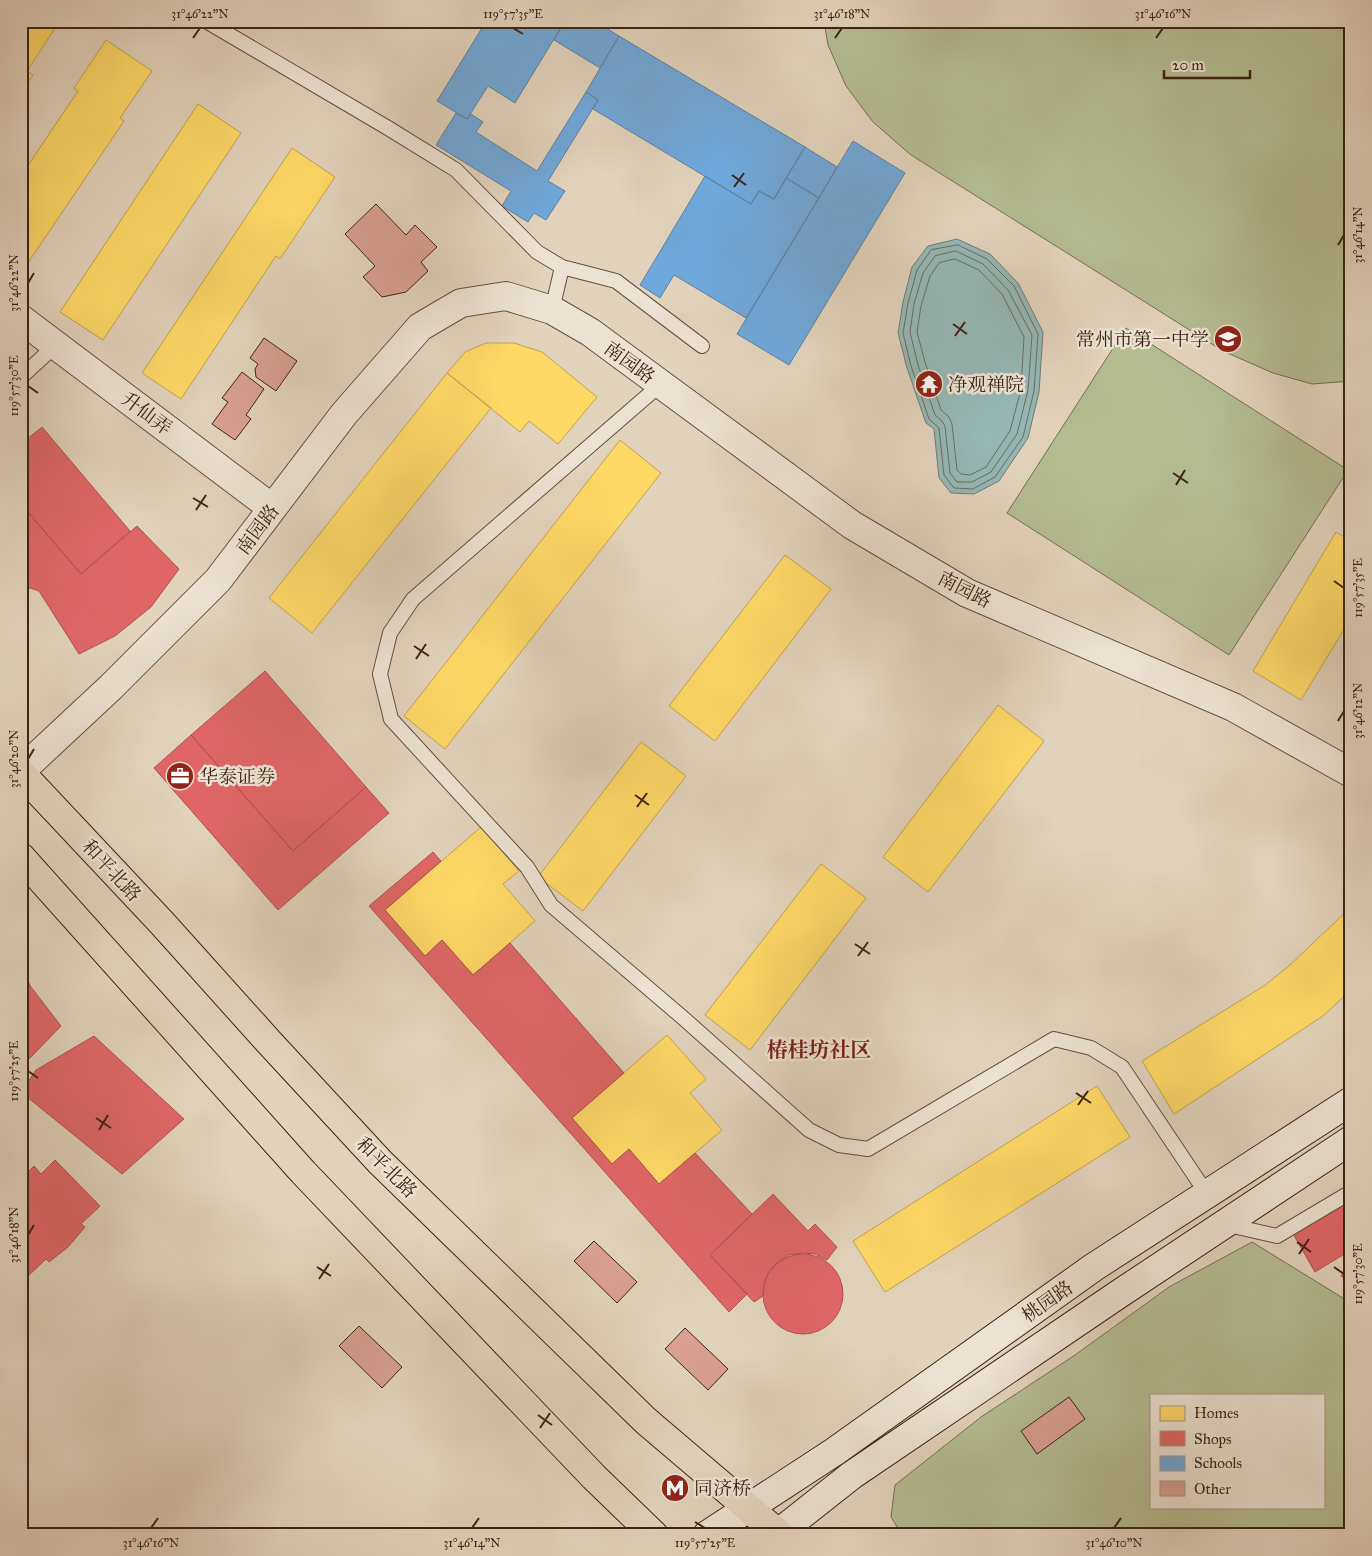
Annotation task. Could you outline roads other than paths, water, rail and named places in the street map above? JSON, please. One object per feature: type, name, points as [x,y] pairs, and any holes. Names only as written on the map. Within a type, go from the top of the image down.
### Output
[{"type":"main road","name":"和平北路","points":[[21,772],[380,1162],[646,1421],[778,1534]]},
{"type":"main road","points":[[21,857],[303,1172],[594,1477],[654,1535]]},
{"type":"street","name":"南园路","points":[[21,772],[111,687],[218,580],[344,414],[420,327],[462,303],[506,296],[552,310],[590,332],[852,525],[968,593],[1234,706],[1351,773]]},
{"type":"street","name":"升仙弄","points":[[21,319],[272,508]]},
{"type":"street","name":"桃园路","points":[[707,1535],[834,1452],[1094,1267],[1351,1101]]},
{"type":"street","name":"桃园路","points":[[778,1534],[852,1475],[1351,1140]]},
{"type":"lane","points":[[206,21],[456,170],[537,252],[562,267],[616,282],[702,346]]},
{"type":"lane","points":[[552,310],[562,267]]},
{"type":"lane","points":[[21,376],[56,345]]},
{"type":"lane","points":[[660,384],[413,599],[390,633],[380,674],[391,719],[527,867],[551,905],[682,1017],[809,1130],[839,1145],[868,1149],[1054,1039],[1091,1048],[1122,1067],[1207,1194]]},
{"type":"lane","points":[[1224,1224],[1277,1236],[1351,1192]]},
{"type":"water","points":[[957,239],[990,254],[1018,283],[1043,332],[1039,392],[1028,438],[999,481],[974,494],[951,493],[939,478],[934,429],[926,423],[907,368],[898,333],[903,302],[912,267],[928,246]]},
{"type":"place","name":"常州市第一中学","points":[[1228,339]]},
{"type":"place","name":"净观禅院","points":[[929,384]]},
{"type":"place","name":"华泰证券","points":[[180,776]]},
{"type":"place","name":"同济桥","points":[[675,1488]]},
{"type":"district","name":"椿桂坊社区","points":[[819,1050]]}]
